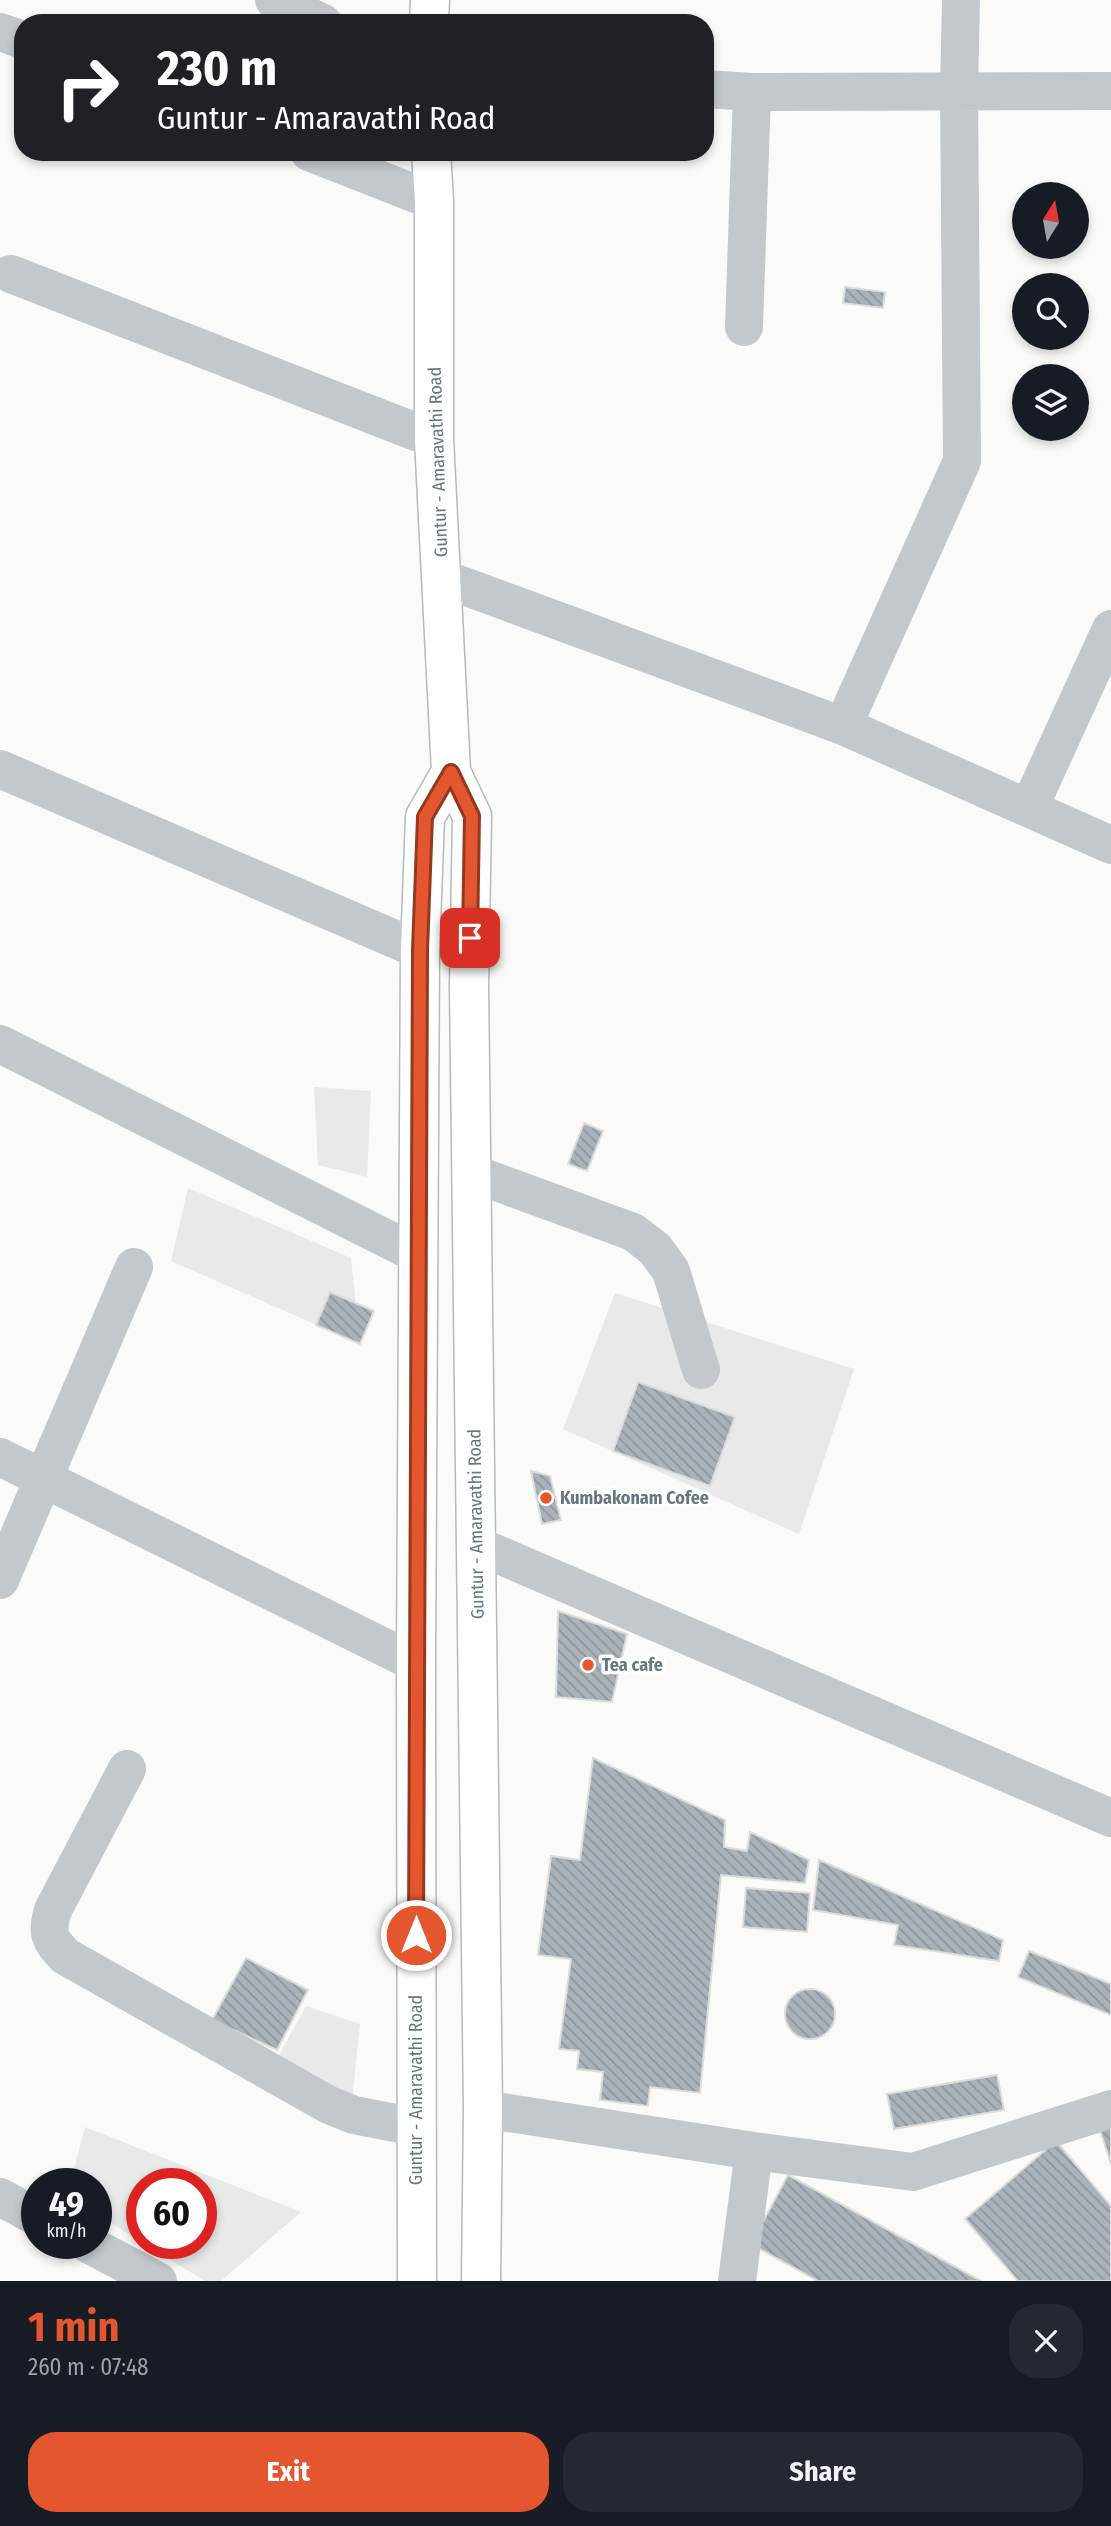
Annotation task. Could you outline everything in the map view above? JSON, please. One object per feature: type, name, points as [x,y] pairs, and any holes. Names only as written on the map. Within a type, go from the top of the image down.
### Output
[{"type":"main road","name":"Guntur - Amaravathi Road","points":[[432,161],[434,439],[451,772],[472,816],[469,987],[483,2109],[481,2281]]},
{"type":"main road","name":"Guntur - Amaravathi Road","points":[[417,2281],[416,1663],[420,950],[425,817],[451,772]]},
{"type":"street","points":[[274,0],[304,14]]},
{"type":"street","points":[[842,726],[962,461],[959,91],[961,0]]},
{"type":"street","points":[[714,90],[751,92],[1111,91]]},
{"type":"street","points":[[744,327],[751,92]]},
{"type":"street","points":[[332,161],[434,201]]},
{"type":"street","points":[[11,274],[434,439]]},
{"type":"street","points":[[442,578],[842,726],[1111,845]]},
{"type":"street","points":[[1029,808],[1111,629]]},
{"type":"street","points":[[0,769],[420,950]]},
{"type":"street","points":[[0,1044],[418,1255]]},
{"type":"street","points":[[472,1173],[633,1232],[655,1249],[671,1271],[701,1370]]},
{"type":"street","points":[[0,1580],[134,1267]]},
{"type":"street","points":[[0,1457],[416,1663]]},
{"type":"street","points":[[476,1545],[1111,1818]]},
{"type":"street","points":[[127,1769],[53,1910],[48,1926],[51,1941],[65,1956],[329,2105],[354,2115],[416,2127]]},
{"type":"street","points":[[483,2109],[754,2151],[913,2172],[1111,2109]]},
{"type":"street","points":[[737,2281],[754,2151]]},
{"type":"street","points":[[0,2197],[21,2208]]},
{"type":"street","points":[[112,2257],[158,2281]]},
{"type":"shaded area","points":[[314,1087],[371,1091],[367,1177],[318,1165]]},
{"type":"shaded area","points":[[188,1188],[351,1258],[360,1344],[171,1261]]},
{"type":"shaded area","points":[[615,1293],[854,1369],[799,1534],[563,1429]]},
{"type":"shaded area","points":[[306,2006],[360,2024],[352,2100],[278,2057]]},
{"type":"shaded area","points":[[85,2127],[189,2168],[126,2168],[126,2232],[112,2224],[112,2168],[74,2168]]},
{"type":"shaded area","points":[[217,2179],[301,2212],[221,2281],[205,2281],[169,2259],[217,2259]]},
{"type":"building","points":[[845,287],[885,292],[883,308],[843,303]]},
{"type":"building","points":[[584,1123],[603,1131],[587,1171],[568,1164]]},
{"type":"building","points":[[330,1292],[374,1311],[360,1344],[316,1325]]},
{"type":"building","points":[[638,1382],[735,1417],[710,1486],[613,1451]]},
{"type":"building","name":"Kumbakonam Cofee","points":[[531,1471],[550,1476],[561,1520],[542,1524]]},
{"type":"building","name":"Tea cafe","points":[[558,1611],[627,1634],[612,1702],[556,1697]]},
{"type":"building","points":[[593,1758],[725,1820],[724,1847],[747,1851],[750,1832],[809,1860],[805,1883],[721,1875],[700,2093],[650,2087],[648,2106],[600,2100],[603,2072],[577,2069],[579,2051],[559,2049],[571,1959],[538,1955],[551,1856],[580,1860]]},
{"type":"building","points":[[819,1860],[1003,1940],[999,1961],[894,1945],[898,1925],[813,1910]]},
{"type":"building","points":[[746,1888],[810,1893],[807,1932],[743,1927]]},
{"type":"building","points":[[1029,1951],[1111,1984],[1111,2015],[1018,1977]]},
{"type":"building","points":[[246,1958],[308,1990],[277,2050],[212,2020]]},
{"type":"building","points":[[810,1989],[828,1996],[835,2014],[828,2032],[810,2039],[792,2032],[785,2014],[792,1996]]},
{"type":"building","points":[[997,2075],[1004,2110],[894,2129],[887,2094]]},
{"type":"building","points":[[1111,2123],[1111,2164],[1099,2127]]},
{"type":"building","points":[[1056,2141],[1111,2206],[1111,2281],[1018,2281],[965,2219]]},
{"type":"building","points":[[788,2175],[981,2281],[818,2281],[751,2244]]},
{"type":"place","name":"Kumbakonam Cofee","points":[[546,1498]]},
{"type":"place","name":"Tea cafe","points":[[588,1665]]},
{"type":"route","points":[[416,1935],[420,950],[425,817],[451,772],[472,816],[470,938]]}]
